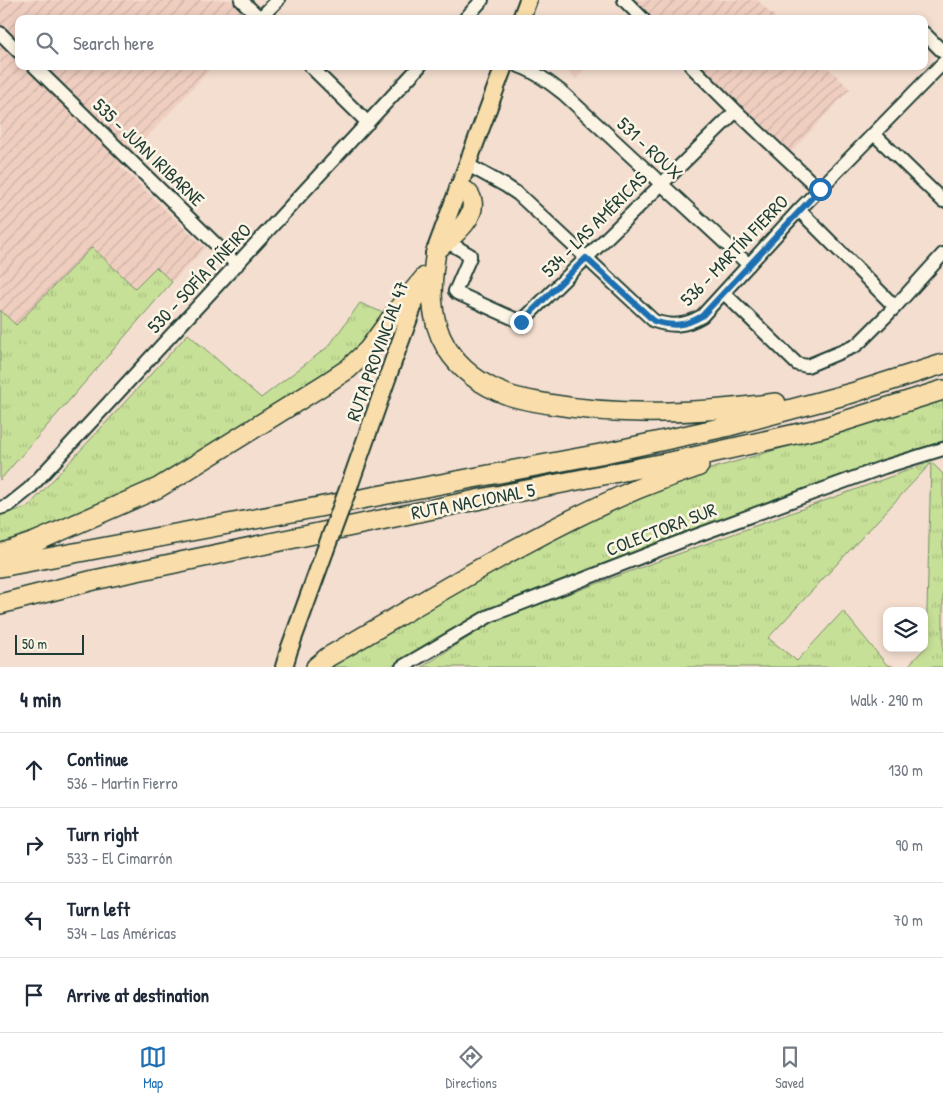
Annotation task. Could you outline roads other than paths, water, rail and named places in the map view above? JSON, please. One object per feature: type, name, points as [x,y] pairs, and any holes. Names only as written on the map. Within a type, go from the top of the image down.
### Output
[{"type":"highway","points":[[459,188],[469,193],[473,209],[463,225],[441,246],[432,278],[432,306],[445,346],[470,375],[488,386],[509,395],[571,408],[639,413],[744,408],[852,393]]},
{"type":"highway","points":[[0,554],[53,535],[158,488],[348,369],[368,350],[398,309],[425,278]]},
{"type":"highway","name":"RUTA NACIONAL 5","points":[[0,567],[600,454],[725,427],[852,393],[943,364]]},
{"type":"highway","name":"RUTA NACIONAL 5","points":[[0,604],[94,580],[481,499],[680,460],[822,428],[943,390]]},
{"type":"highway","points":[[316,667],[328,657],[522,545],[636,489],[758,446],[822,428]]},
{"type":"main road","points":[[522,15],[528,0]]},
{"type":"main road","points":[[459,188],[502,70]]},
{"type":"main road","name":"RUTA PROVINCIAL 47","points":[[284,667],[394,359],[425,278],[441,246]]},
{"type":"main road","name":"RUTA PROVINCIAL 47","points":[[280,667],[289,650]]},
{"type":"street","points":[[241,0],[258,15]]},
{"type":"street","points":[[264,15],[278,0]]},
{"type":"street","points":[[469,15],[482,0]]},
{"type":"street","points":[[624,0],[639,15]]},
{"type":"street","points":[[0,33],[15,48]]},
{"type":"street","points":[[928,37],[943,52]]},
{"type":"street","name":"536 - MARTÍN FIERRO","points":[[586,258],[654,321],[672,325],[692,322],[702,316],[799,210],[943,63]]},
{"type":"street","name":"535 - JUAN IRIBARNE","points":[[38,70],[237,265]]},
{"type":"street","points":[[314,70],[368,123]]},
{"type":"street","name":"530 - SOFÍA PIÑEIRO","points":[[0,508],[9,505],[29,489],[416,70]]},
{"type":"street","name":"531 - ROUX","points":[[528,70],[550,82],[564,94],[749,265]]},
{"type":"street","points":[[695,70],[820,189]]},
{"type":"street","name":"534 - LAS AMÉRICAS","points":[[441,246],[470,255],[455,291],[457,293],[521,322],[736,111]]},
{"type":"street","points":[[874,134],[943,201]]},
{"type":"street","points":[[468,165],[518,194],[586,258]]},
{"type":"street","points":[[799,210],[895,307]]},
{"type":"street","points":[[724,293],[797,364],[807,366],[855,346],[860,342],[943,254]]},
{"type":"street","name":"COLECTORA SUR","points":[[402,667],[489,616],[696,536],[884,467],[943,449]]}]
